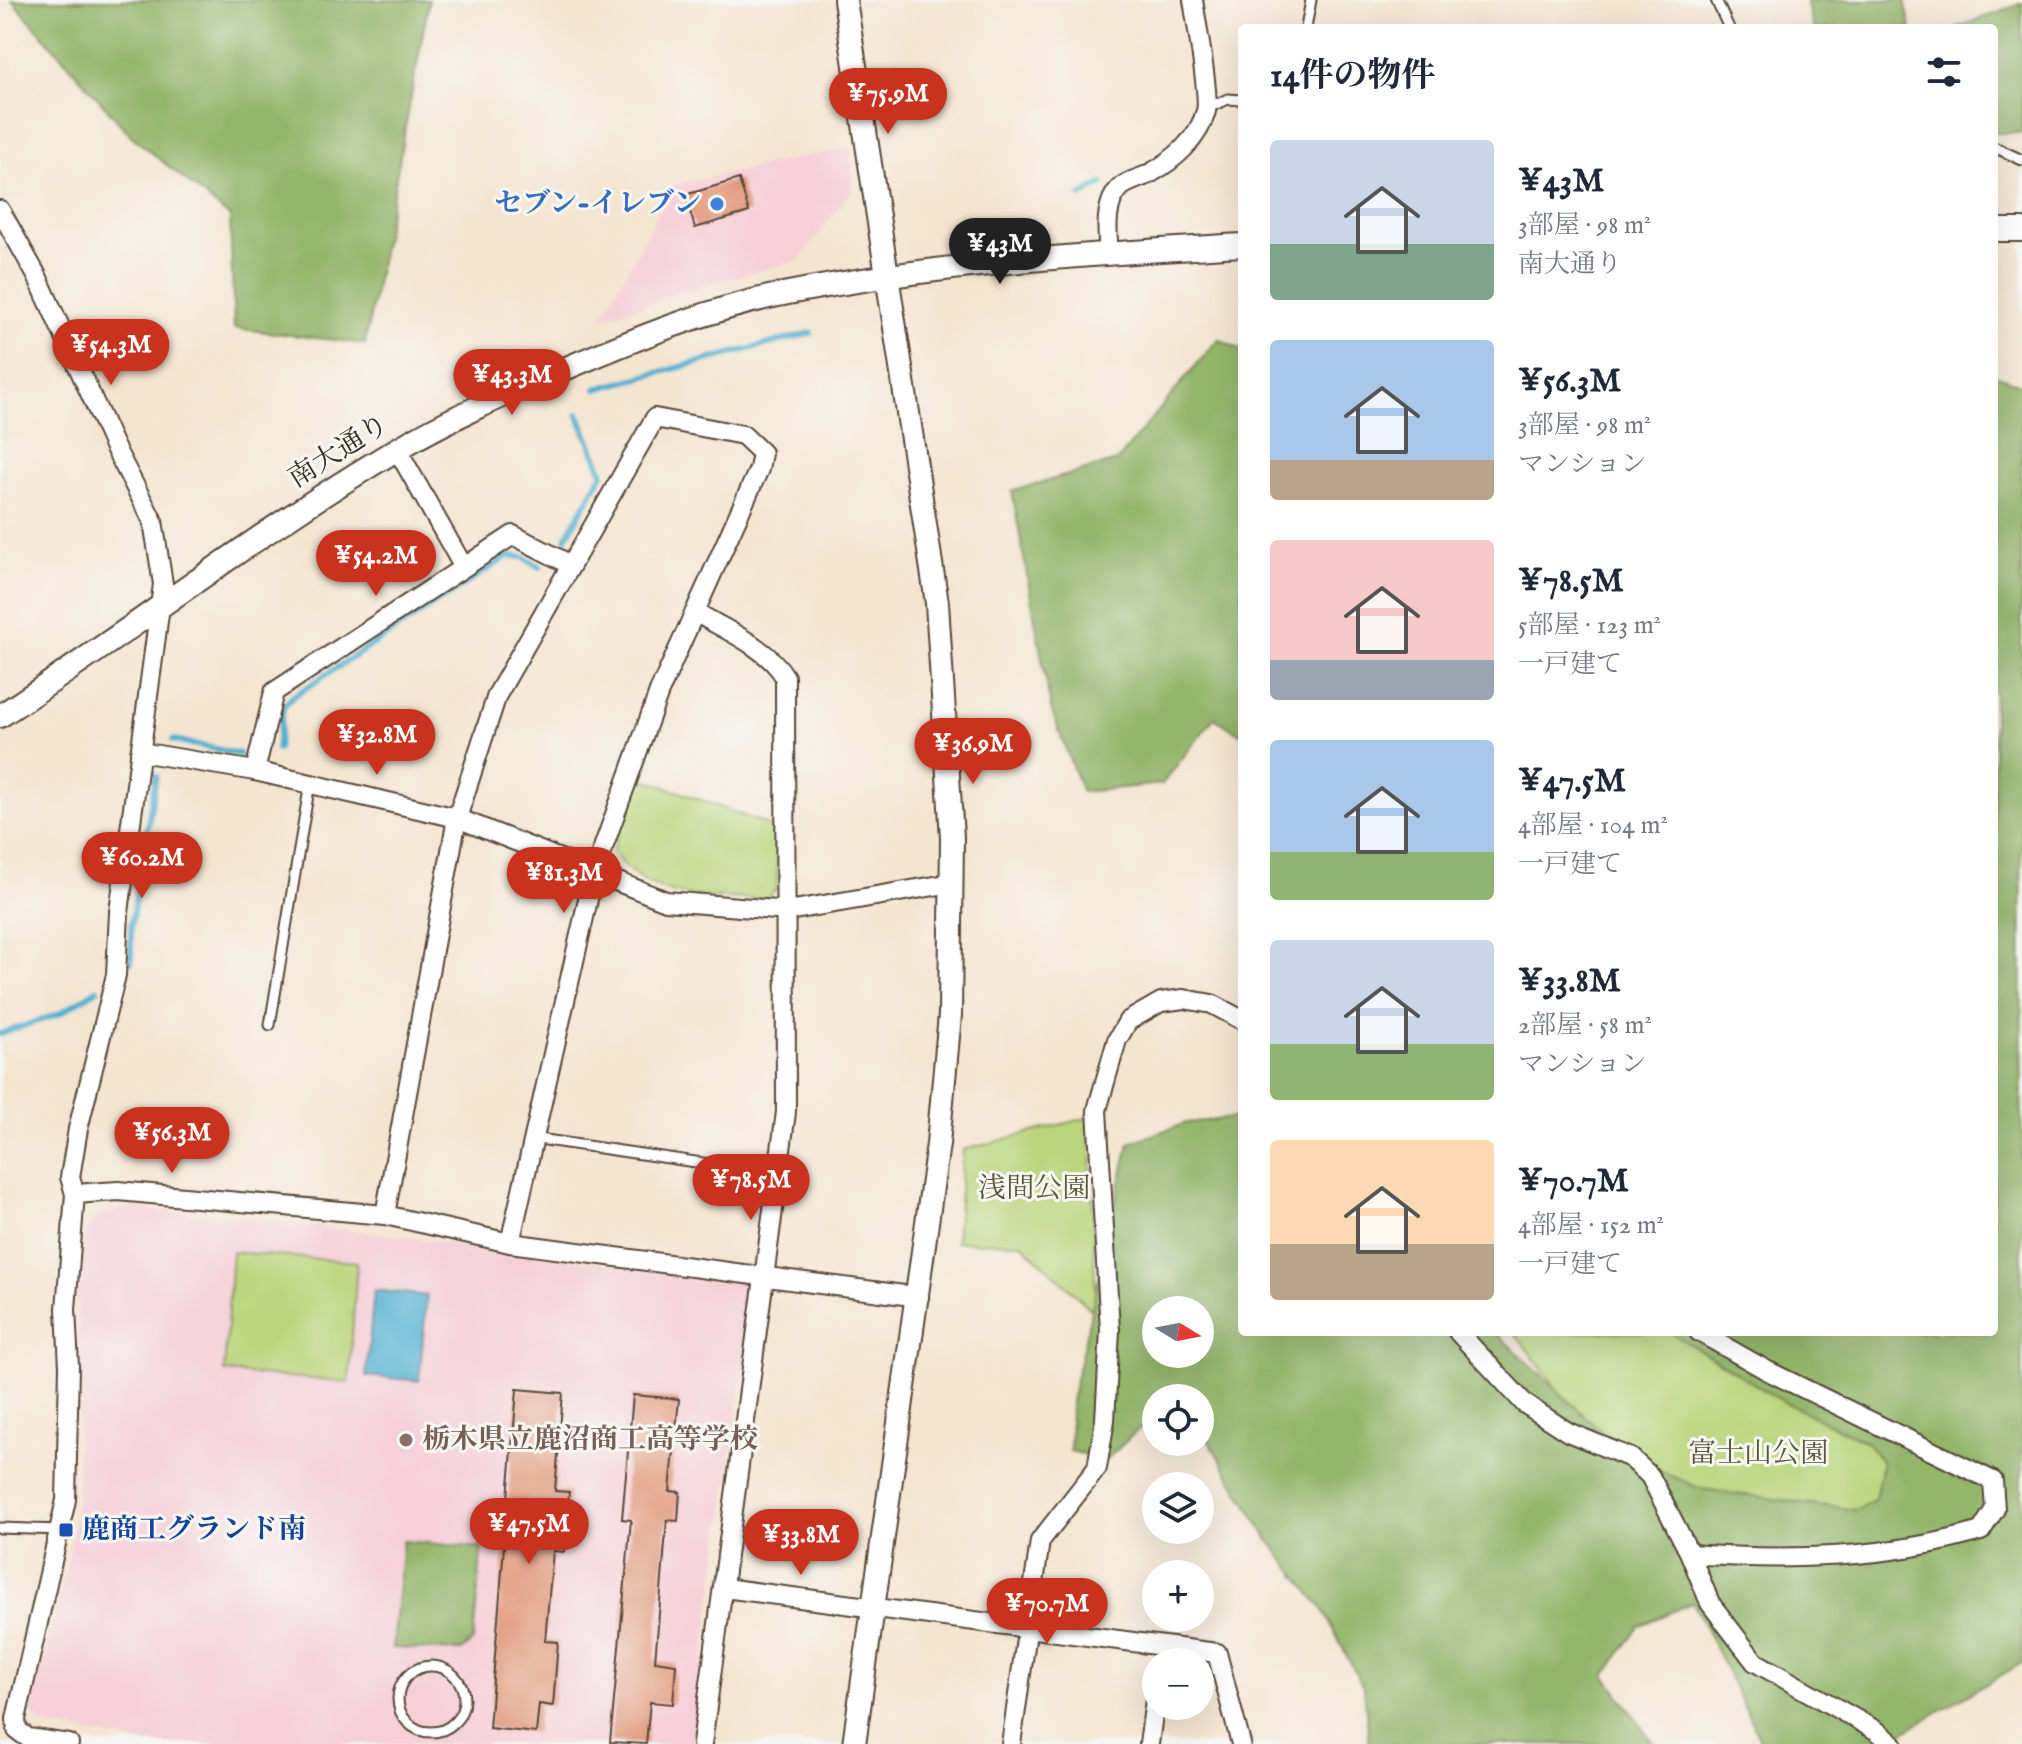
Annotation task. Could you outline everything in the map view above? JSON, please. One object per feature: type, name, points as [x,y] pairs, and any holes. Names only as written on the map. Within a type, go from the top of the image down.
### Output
[{"type":"street","points":[[845,0],[937,603],[949,762],[952,883],[950,1015],[938,1144],[854,1744]]},
{"type":"street","points":[[1109,253],[1106,227],[1120,188],[1149,174],[1180,152],[1192,139],[1207,108],[1193,0]]},
{"type":"street","points":[[0,210],[37,276],[114,446],[153,521],[163,584],[119,912],[116,975],[78,1129],[70,1177],[75,1194],[66,1309],[68,1460],[61,1530],[16,1719],[9,1730],[28,1738],[69,1744]]},
{"type":"street","points":[[1998,230],[2022,230]]},
{"type":"street","name":"南大通り","points":[[0,716],[397,449],[513,391],[672,326],[786,293],[1109,253],[1238,245]]},
{"type":"street","points":[[385,1215],[457,818],[497,695],[655,418],[743,435],[762,453],[759,469],[659,692],[594,873],[574,973],[532,1138],[510,1243]]},
{"type":"street","points":[[397,449],[463,566]]},
{"type":"street","points":[[255,771],[274,692],[463,566],[513,535],[569,564]]},
{"type":"street","points":[[697,613],[760,650],[778,664],[785,677],[788,911],[786,1112],[767,1274],[702,1744]]},
{"type":"street","points":[[140,752],[255,771],[457,818],[666,901],[788,911],[952,883]]},
{"type":"street","points":[[1011,1744],[1040,1541],[1097,1468],[1105,1420],[1110,1330],[1097,1110],[1117,1040],[1128,1021],[1161,1002],[1184,999],[1212,1004],[1238,1018]]},
{"type":"street","points":[[75,1194],[118,1191],[385,1215],[510,1243],[767,1274],[919,1297]]},
{"type":"street","points":[[1462,1336],[1525,1404],[1568,1432],[1631,1458],[1650,1476],[1690,1554],[1710,1603],[1755,1662],[1877,1731],[1893,1744]]},
{"type":"street","points":[[1690,1554],[1740,1558],[1821,1557],[1901,1550],[1981,1531],[1995,1509],[1993,1481],[1768,1371],[1706,1336]]},
{"type":"street","points":[[724,1588],[1029,1629],[1142,1650]]},
{"type":"street","points":[[1214,1653],[1217,1653],[1241,1744]]},
{"type":"street","points":[[1149,1744],[1152,1720]]},
{"type":"lane","points":[[1307,24],[1311,0]]},
{"type":"lane","points":[[1716,0],[1727,24]]},
{"type":"lane","points":[[1207,108],[1228,99],[1238,100]]},
{"type":"lane","points":[[1998,149],[2022,160]]},
{"type":"lane","points":[[270,1025],[310,783]]},
{"type":"lane","points":[[532,1138],[777,1174]]},
{"type":"lane","points":[[0,1528],[61,1530]]},
{"type":"lane","points":[[437,1667],[447,1670],[462,1686],[464,1707],[452,1725],[432,1733],[421,1731],[404,1718],[398,1697],[401,1686],[416,1670],[437,1667]]},
{"type":"lane","points":[[431,1744],[432,1733]]},
{"type":"shaded area","points":[[852,147],[852,191],[799,260],[677,293],[601,319],[674,185]]},
{"type":"shaded area","name":"栃木県立鹿沼商工高等学校","points":[[129,1207],[385,1234],[549,1257],[756,1280],[692,1744],[148,1744],[42,1724],[31,1713],[71,1546],[76,1500],[80,1379],[77,1288],[82,1245],[88,1228],[98,1216]]},
{"type":"green space","points":[[12,0],[429,0],[365,344],[234,328],[230,217],[129,134]]},
{"type":"green space","points":[[1806,0],[1905,0],[1910,24],[1812,24]]},
{"type":"green space","points":[[2022,3],[2022,133],[1998,133],[1998,24],[1967,24]]},
{"type":"green space","points":[[1218,339],[1238,348],[1238,733],[1214,718],[1162,784],[1082,792],[1051,709],[1012,491],[1117,461]]},
{"type":"green space","points":[[1998,376],[2021,384],[2022,1663],[1902,1733],[1900,1744],[1762,1744],[1693,1602],[1639,1626],[1605,1675],[1654,1744],[1369,1744],[1364,1689],[1323,1610],[1268,1539],[1214,1450],[1214,1384],[1142,1384],[1142,1428],[1106,1460],[1070,1451],[1071,1401],[1129,1143],[1186,1123],[1238,1117],[1238,1336],[1499,1336],[1614,1443],[1641,1462],[1701,1489],[1856,1510],[1875,1499],[1882,1463],[1868,1443],[1784,1402],[1677,1336],[1998,1336]]},
{"type":"green space","points":[[639,777],[778,829],[777,888],[766,899],[702,897],[663,889],[628,869],[612,852]]},
{"type":"green space","name":"浅間公園","points":[[1090,1117],[1096,1314],[1021,1243],[956,1242],[963,1150]]},
{"type":"green space","points":[[232,1252],[357,1262],[349,1382],[224,1372]]},
{"type":"green space","name":"富士山公園","points":[[1517,1336],[1985,1336],[2006,1510],[1682,1555]]},
{"type":"green space","points":[[403,1541],[482,1548],[473,1641],[461,1651],[393,1648]]},
{"type":"water","points":[[374,1290],[427,1296],[419,1381],[366,1376]]},
{"type":"building","points":[[739,179],[749,212],[695,228],[685,195]]},
{"type":"building","points":[[517,1389],[563,1393],[555,1491],[569,1492],[564,1552],[553,1551],[545,1641],[558,1642],[553,1706],[539,1704],[536,1733],[489,1728]]},
{"type":"building","points":[[633,1395],[679,1399],[670,1491],[680,1492],[678,1521],[667,1520],[655,1661],[676,1664],[673,1704],[650,1702],[646,1744],[610,1742],[631,1520],[622,1519]]},
{"type":"waterway","points":[[1081,196],[1102,184]]},
{"type":"waterway","points":[[596,389],[811,333]]},
{"type":"waterway","points":[[566,538],[603,473],[578,414]]},
{"type":"waterway","points":[[277,749],[283,707],[292,697],[508,556],[522,557],[540,567]]},
{"type":"waterway","points":[[173,740],[239,754]]},
{"type":"waterway","points":[[131,962],[131,926],[156,776]]},
{"type":"waterway","points":[[0,1034],[59,1014],[97,990]]},
{"type":"place","name":"セブン-イレブン","points":[[717,204]]},
{"type":"place","name":"栃木県立鹿沼商工高等学校","points":[[406,1440]]},
{"type":"place","name":"鹿商工グランド南","points":[[66,1530]]}]
